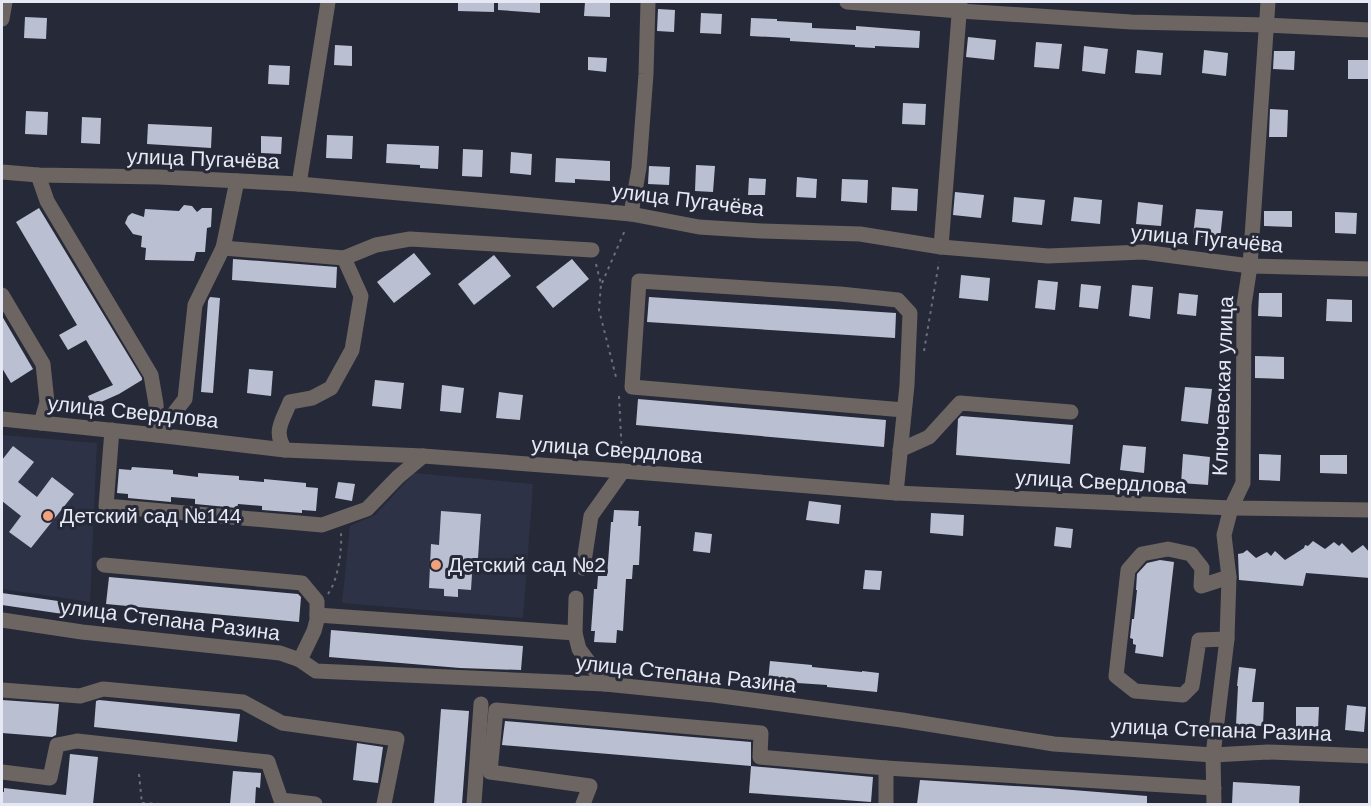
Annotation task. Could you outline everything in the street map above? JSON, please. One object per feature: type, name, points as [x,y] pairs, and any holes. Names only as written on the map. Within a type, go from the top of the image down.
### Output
[{"type":"street","points":[[2,19],[5,2]]},
{"type":"street","points":[[299,184],[328,2]]},
{"type":"street","points":[[632,214],[639,168],[646,74],[648,2]]},
{"type":"street","points":[[847,2],[960,6],[1131,22],[1370,30]]},
{"type":"street","name":"Ключевская улица","points":[[1214,804],[1213,755],[1227,639],[1229,578],[1224,535],[1231,508],[1243,483],[1244,305],[1250,266],[1268,2]]},
{"type":"street","points":[[941,247],[960,6]]},
{"type":"street","name":"улица Пугачёва","points":[[2,172],[299,184],[632,214],[699,226],[761,231],[860,234],[941,247],[1048,256],[1143,252],[1250,266],[1370,268]]},
{"type":"street","points":[[38,175],[47,201],[151,375],[156,404],[157,435]]},
{"type":"street","points":[[157,435],[185,399],[195,305],[223,248],[237,181]]},
{"type":"street","points":[[223,248],[344,258],[376,245],[410,239],[591,250]]},
{"type":"street","points":[[285,450],[279,440],[279,427],[290,402],[312,398],[332,388],[352,350],[361,296],[344,258]]},
{"type":"street","points":[[896,494],[907,385],[910,313],[898,300],[639,281],[632,387],[904,410]]},
{"type":"street","points":[[2,295],[43,364],[47,402],[41,423]]},
{"type":"street","points":[[900,450],[929,437],[960,403],[1071,412]]},
{"type":"street","name":"улица Свердлова","points":[[2,419],[285,450],[423,456],[896,494],[1231,508],[1370,510]]},
{"type":"street","points":[[112,430],[106,506],[322,525],[367,509],[398,477],[423,456]]},
{"type":"street","points":[[583,568],[591,516],[623,471]]},
{"type":"street","points":[[1227,639],[1199,640],[1192,686],[1183,695],[1134,691],[1116,676],[1128,570],[1142,554],[1168,549],[1191,554],[1202,568],[1201,586],[1229,578]]},
{"type":"street","points":[[104,565],[302,583],[316,601],[317,609],[314,631],[300,660]]},
{"type":"street","points":[[576,598],[575,633],[579,649],[605,684]]},
{"type":"street","points":[[317,609],[575,633]]},
{"type":"street","name":"улица Степана Разина","points":[[2,620],[82,632],[280,653],[300,660],[316,671],[605,684],[714,695],[843,712],[1054,744],[1213,755],[1268,752],[1370,756]]},
{"type":"street","points":[[2,690],[80,696],[103,689],[243,702],[282,723],[397,739],[384,804]]},
{"type":"street","points":[[474,804],[481,704]]},
{"type":"street","points":[[583,804],[590,786],[490,772],[496,710],[761,733],[760,757],[886,768],[1214,789]]},
{"type":"street","points":[[2,772],[50,778],[57,745],[77,741],[268,762],[281,800],[315,804]]},
{"type":"street","points":[[886,768],[886,804]]},
{"type":"path","points":[[623,471],[619,388],[599,310],[601,284],[632,214]]},
{"type":"path","points":[[923,358],[941,247]]},
{"type":"path","points":[[591,250],[601,284]]},
{"type":"path","points":[[317,609],[333,586],[341,545],[340,518]]},
{"type":"path","points":[[139,774],[142,803],[162,804]]},
{"type":"shaded area","name":"Детский сад №144","points":[[2,435],[97,443],[90,602],[2,589]]},
{"type":"shaded area","name":"Детский сад №2","points":[[414,473],[533,484],[523,618],[342,603],[350,526],[375,515]]},
{"type":"building","points":[[458,2],[494,2],[494,12],[458,11]]},
{"type":"building","points":[[498,2],[540,2],[540,13],[498,10]]},
{"type":"building","points":[[585,2],[610,2],[610,17],[584,16]]},
{"type":"building","points":[[658,9],[675,10],[674,32],[657,31]]},
{"type":"building","points":[[701,13],[722,14],[721,34],[700,33]]},
{"type":"building","points":[[25,17],[47,18],[46,39],[24,38]]},
{"type":"building","points":[[751,18],[812,23],[812,28],[856,30],[856,26],[920,31],[919,48],[855,47],[855,45],[790,41],[790,38],[750,36]]},
{"type":"building","points":[[968,37],[996,40],[994,60],[966,57]]},
{"type":"building","points":[[1036,42],[1062,44],[1059,69],[1034,67]]},
{"type":"building","points":[[335,45],[352,46],[352,66],[334,65]]},
{"type":"building","points":[[1084,46],[1108,49],[1105,74],[1082,71]]},
{"type":"building","points":[[1137,50],[1163,53],[1161,75],[1135,73]]},
{"type":"building","points":[[1204,50],[1228,53],[1226,76],[1202,73]]},
{"type":"building","points":[[1274,51],[1295,51],[1294,70],[1273,69]]},
{"type":"building","points":[[588,57],[607,58],[606,72],[588,70]]},
{"type":"building","points":[[1348,60],[1370,60],[1369,79],[1348,79]]},
{"type":"building","points":[[269,65],[290,66],[289,85],[268,84]]},
{"type":"building","points":[[903,103],[926,104],[925,125],[902,124]]},
{"type":"building","points":[[1270,109],[1288,110],[1287,137],[1269,137]]},
{"type":"building","points":[[26,111],[48,112],[47,135],[25,134]]},
{"type":"building","points":[[82,117],[101,118],[100,144],[81,143]]},
{"type":"building","points":[[148,124],[212,127],[211,148],[147,144]]},
{"type":"building","points":[[327,135],[353,136],[352,159],[326,158]]},
{"type":"building","points":[[261,136],[282,137],[281,154],[261,153]]},
{"type":"building","points":[[387,144],[439,146],[438,169],[420,168],[420,165],[386,163]]},
{"type":"building","points":[[463,149],[483,150],[482,177],[462,176]]},
{"type":"building","points":[[511,152],[532,154],[531,175],[510,173]]},
{"type":"building","points":[[556,158],[610,161],[610,181],[575,179],[575,183],[555,182]]},
{"type":"building","points":[[696,165],[715,166],[713,192],[695,191]]},
{"type":"building","points":[[649,166],[670,167],[669,185],[648,184]]},
{"type":"building","points":[[797,177],[817,179],[816,198],[796,197]]},
{"type":"building","points":[[749,178],[766,179],[765,195],[748,195]]},
{"type":"building","points":[[842,179],[868,180],[867,203],[841,201]]},
{"type":"building","points":[[892,187],[918,189],[917,211],[891,210]]},
{"type":"building","points":[[955,192],[984,195],[981,218],[953,215]]},
{"type":"building","points":[[1014,197],[1045,200],[1042,225],[1012,222]]},
{"type":"building","points":[[1074,197],[1102,200],[1100,224],[1071,221]]},
{"type":"building","points":[[1138,202],[1163,205],[1161,226],[1136,224]]},
{"type":"building","points":[[184,205],[192,206],[197,212],[202,208],[212,208],[211,227],[207,228],[205,252],[196,252],[194,261],[145,260],[146,248],[141,247],[142,236],[133,234],[125,223],[128,216],[132,213],[144,217],[145,209],[179,211]]},
{"type":"building","points":[[39,208],[142,378],[119,394],[92,406],[88,396],[113,385],[86,340],[68,350],[59,335],[77,325],[16,222]]},
{"type":"building","points":[[1196,209],[1223,211],[1220,239],[1193,236]]},
{"type":"building","points":[[1264,211],[1292,211],[1292,227],[1264,226]]},
{"type":"building","points":[[1335,212],[1357,213],[1356,234],[1335,233]]},
{"type":"building","points":[[414,253],[431,274],[394,303],[377,282]]},
{"type":"building","points":[[494,255],[511,276],[474,305],[458,284]]},
{"type":"building","points":[[233,259],[337,267],[336,288],[232,280]]},
{"type":"building","points":[[572,259],[589,279],[553,308],[536,287]]},
{"type":"building","points":[[961,275],[990,278],[988,301],[959,298]]},
{"type":"building","points":[[1038,280],[1058,282],[1055,310],[1035,308]]},
{"type":"building","points":[[1081,284],[1101,286],[1098,309],[1079,307]]},
{"type":"building","points":[[1132,285],[1153,287],[1150,319],[1129,316]]},
{"type":"building","points":[[1179,293],[1198,295],[1196,316],[1177,314]]},
{"type":"building","points":[[1259,293],[1282,293],[1282,317],[1258,316]]},
{"type":"building","points":[[210,297],[220,298],[213,393],[201,392]]},
{"type":"building","points":[[649,297],[896,313],[895,338],[647,322]]},
{"type":"building","points":[[1327,299],[1352,300],[1352,322],[1326,321]]},
{"type":"building","points":[[2,316],[33,369],[11,383],[2,368]]},
{"type":"building","points":[[1255,356],[1284,357],[1284,379],[1255,378]]},
{"type":"building","points":[[249,369],[273,371],[271,396],[247,393]]},
{"type":"building","points":[[375,380],[404,383],[401,409],[372,406]]},
{"type":"building","points":[[442,385],[464,388],[461,413],[440,411]]},
{"type":"building","points":[[1185,387],[1212,389],[1208,424],[1181,421]]},
{"type":"building","points":[[499,392],[523,395],[520,420],[496,418]]},
{"type":"building","points":[[638,399],[886,420],[884,447],[636,425]]},
{"type":"building","points":[[961,416],[1073,425],[1070,464],[956,455],[958,419]]},
{"type":"building","points":[[1123,445],[1146,447],[1144,473],[1120,470]]},
{"type":"building","points":[[13,446],[34,462],[18,482],[37,497],[52,477],[74,494],[31,548],[9,532],[21,516],[2,501],[2,460]]},
{"type":"building","points":[[1183,454],[1210,457],[1208,485],[1181,483]]},
{"type":"building","points":[[1259,454],[1281,455],[1280,481],[1259,480]]},
{"type":"building","points":[[1320,455],[1347,455],[1347,474],[1320,473]]},
{"type":"building","points":[[132,467],[173,470],[173,474],[198,477],[198,473],[239,476],[239,480],[264,482],[264,479],[306,483],[306,487],[318,488],[316,511],[302,510],[302,513],[262,510],[262,506],[238,504],[237,508],[195,504],[195,499],[171,497],[171,502],[128,498],[128,494],[117,493],[119,469],[131,470]]},
{"type":"building","points":[[338,482],[355,484],[352,501],[335,498]]},
{"type":"building","points":[[809,501],[841,505],[839,524],[806,520]]},
{"type":"building","points":[[614,510],[639,511],[638,526],[641,526],[639,565],[633,565],[632,579],[626,579],[623,631],[617,630],[616,643],[594,642],[595,631],[591,631],[594,589],[597,589],[598,576],[607,576]]},
{"type":"building","points":[[441,511],[481,514],[478,558],[473,558],[471,590],[458,589],[458,597],[444,596],[444,589],[429,588],[431,544],[439,545]]},
{"type":"building","points":[[931,513],[964,515],[963,536],[930,533]]},
{"type":"building","points":[[1056,527],[1073,529],[1071,548],[1054,546]]},
{"type":"building","points":[[695,532],[712,534],[710,553],[693,551]]},
{"type":"building","points":[[1313,541],[1325,549],[1334,542],[1339,546],[1342,543],[1352,553],[1363,545],[1370,553],[1370,578],[1306,573],[1303,586],[1239,580],[1238,554],[1247,550],[1256,558],[1267,552],[1271,556],[1275,551],[1285,560]]},
{"type":"building","points":[[1160,560],[1174,562],[1163,657],[1135,653],[1136,645],[1130,638],[1132,619],[1134,619],[1137,574],[1147,563]]},
{"type":"building","points":[[865,570],[882,571],[880,590],[863,589]]},
{"type":"building","points":[[109,577],[298,594],[301,597],[299,622],[106,604]]},
{"type":"building","points":[[2,593],[65,602],[63,614],[2,605]]},
{"type":"building","points":[[331,630],[523,646],[521,670],[460,668],[329,657]]},
{"type":"building","points":[[770,661],[879,673],[877,692],[827,687],[827,685],[768,681]]},
{"type":"building","points":[[1239,667],[1256,669],[1252,702],[1264,702],[1263,726],[1236,725]]},
{"type":"building","points":[[2,700],[59,704],[56,735],[52,737],[2,733]]},
{"type":"building","points":[[96,701],[240,714],[237,742],[94,727]]},
{"type":"building","points":[[1347,705],[1366,707],[1364,732],[1345,730]]},
{"type":"building","points":[[1296,707],[1319,707],[1318,729],[1296,729]]},
{"type":"building","points":[[441,709],[469,711],[462,804],[434,804]]},
{"type":"building","points":[[505,721],[751,742],[751,766],[502,745]]},
{"type":"building","points":[[357,743],[383,747],[378,783],[353,780]]},
{"type":"building","points":[[70,754],[98,757],[93,804],[2,804],[4,788],[66,795]]},
{"type":"building","points":[[751,766],[873,777],[871,802],[749,793]]},
{"type":"building","points":[[233,771],[261,773],[260,788],[256,787],[255,804],[230,804]]},
{"type":"building","points":[[920,780],[1147,796],[1147,804],[917,804]]},
{"type":"building","points":[[1233,782],[1300,786],[1299,804],[1232,804]]},
{"type":"place","name":"Детский сад №144","points":[[48,516]]},
{"type":"place","name":"Детский сад №2","points":[[436,565]]}]
